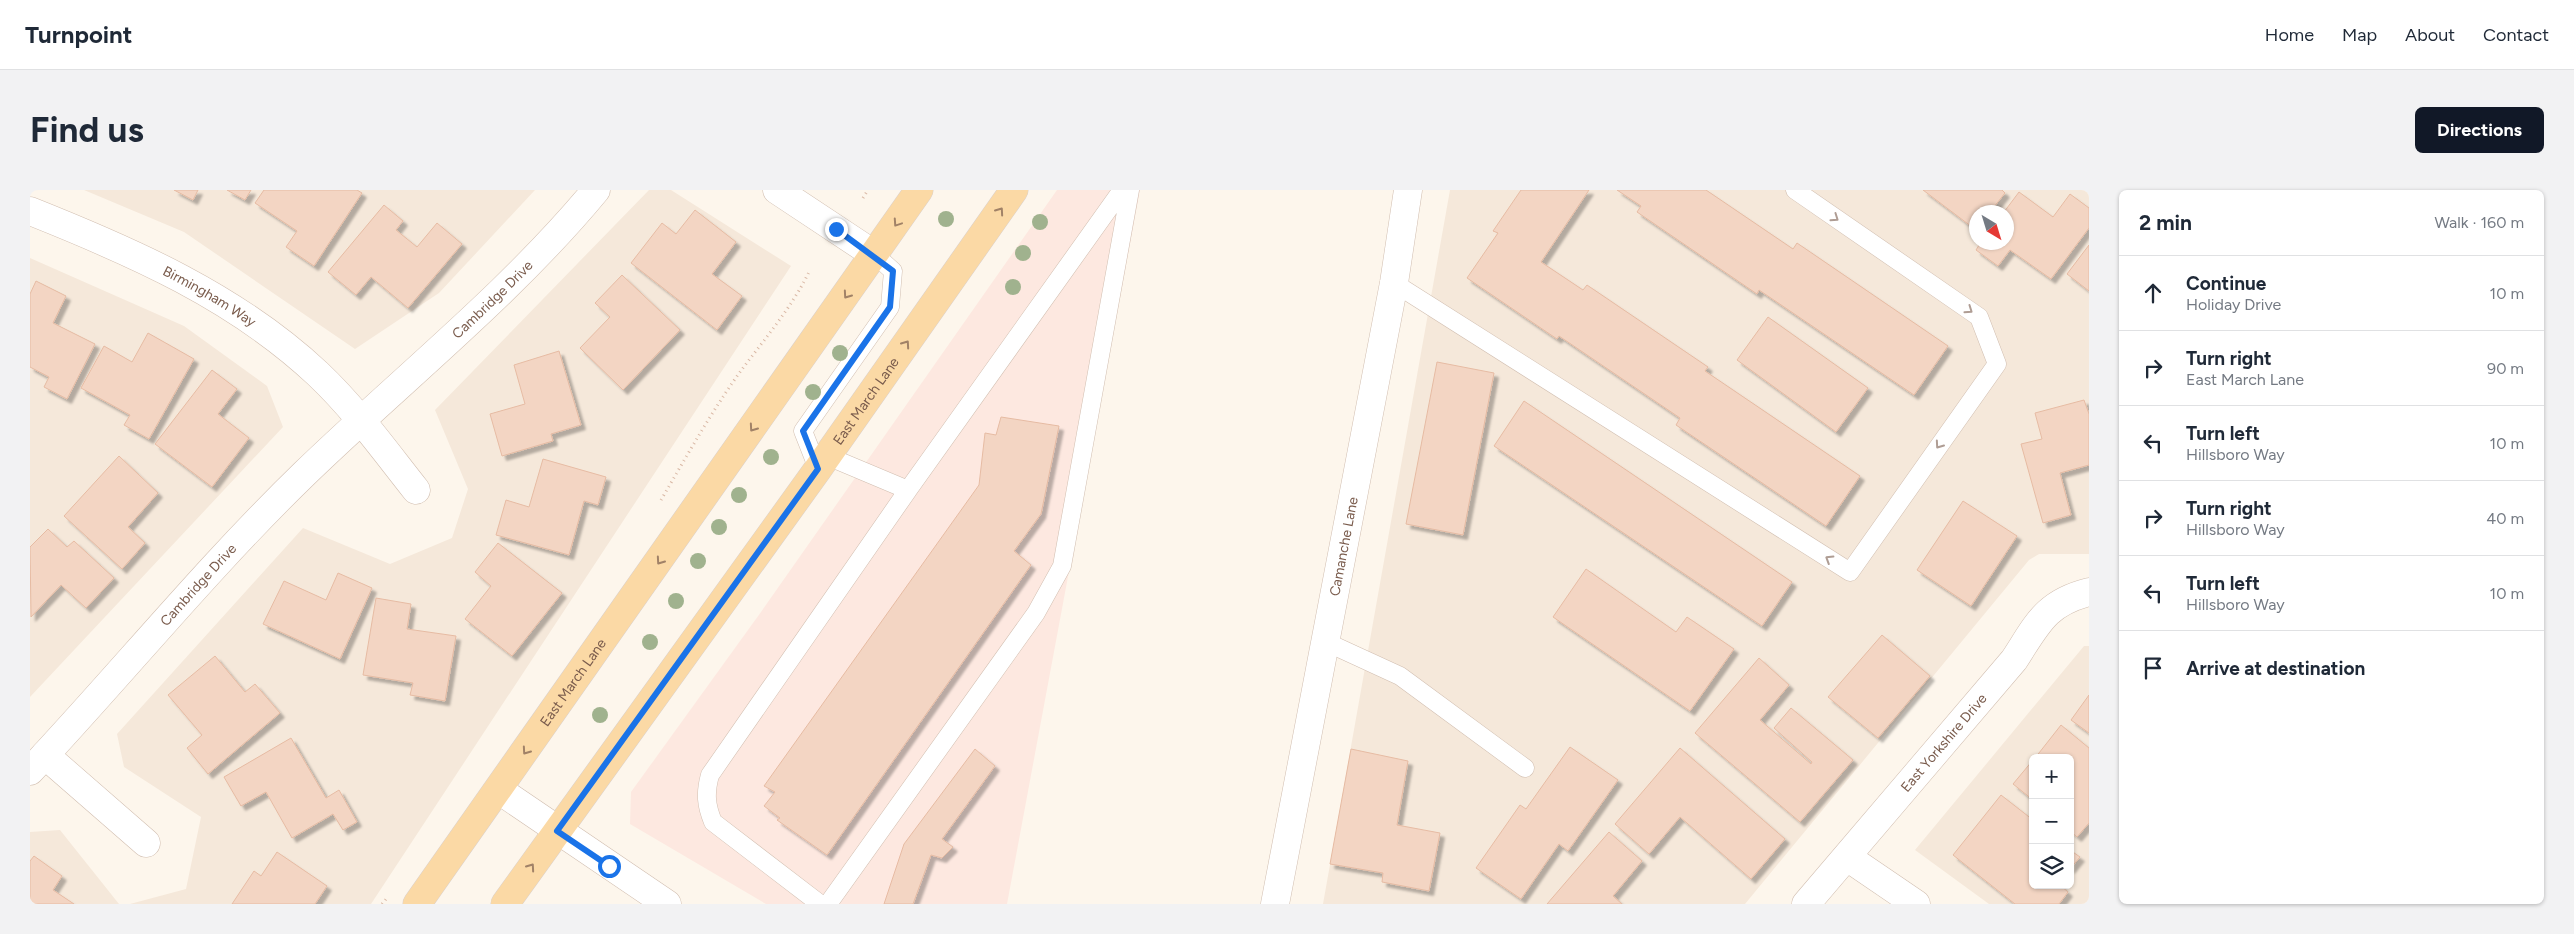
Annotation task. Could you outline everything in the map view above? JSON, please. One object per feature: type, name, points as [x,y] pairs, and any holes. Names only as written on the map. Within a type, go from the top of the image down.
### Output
[{"type":"main road","name":"East March Lane","points":[[416,904],[499,790],[875,256],[919,190]]},
{"type":"main road","name":"East March Lane","points":[[505,904],[823,463],[1014,190]]},
{"type":"street","name":"Cambridge Drive","points":[[146,842],[38,763],[303,474],[500,292],[574,216],[596,190]]},
{"type":"street","points":[[777,190],[875,256]]},
{"type":"street","name":"Camanche Lane","points":[[1275,904],[1394,283],[1408,190]]},
{"type":"street","name":"Birmingham Way","points":[[30,211],[172,273],[217,297],[259,325],[319,375],[361,422]]},
{"type":"street","points":[[361,422],[416,490]]},
{"type":"street","name":"East Yorkshire Drive","points":[[1806,904],[2014,660],[2039,623],[2056,604],[2071,596],[2089,592]]},
{"type":"street","points":[[499,790],[667,904]]},
{"type":"street","points":[[1847,857],[1916,904]]},
{"type":"lane","points":[[820,904],[713,822],[705,792],[710,775],[908,490],[1122,190]]},
{"type":"lane","points":[[828,904],[1036,613],[1062,566],[1130,190]]},
{"type":"lane","points":[[1394,283],[1850,572],[1997,364],[1979,317],[1795,190]]},
{"type":"lane","points":[[875,256],[893,271],[890,307],[803,431],[823,463],[908,490]]},
{"type":"lane","points":[[1326,642],[1400,676],[1525,768]]},
{"type":"path","points":[[863,198],[868,190]]},
{"type":"shaded area","points":[[84,190],[535,190],[439,293],[355,349],[184,232]]},
{"type":"shaded area","points":[[649,190],[671,190],[791,266],[371,904],[130,904],[186,889],[201,817],[124,767],[117,734],[303,528],[390,564],[452,538],[468,489],[435,410]]},
{"type":"shaded area","points":[[1057,190],[1140,190],[1007,904],[766,904],[630,824],[631,792],[761,612]]},
{"type":"shaded area","points":[[1450,190],[2089,190],[2089,554],[2039,554],[2029,560],[1745,904],[1323,904]]},
{"type":"shaded area","points":[[30,258],[184,326],[267,386],[283,427],[30,697]]},
{"type":"shaded area","points":[[2084,646],[2089,646],[2089,904],[1989,904],[1915,850]]},
{"type":"shaded area","points":[[60,830],[119,904],[30,904],[30,832]]},
{"type":"building","points":[[174,190],[198,190],[193,200]]},
{"type":"building","points":[[227,190],[251,190],[245,200]]},
{"type":"building","points":[[264,190],[357,190],[362,193],[314,266],[286,247],[297,231],[255,203]]},
{"type":"building","points":[[1521,190],[1589,190],[1541,262],[1583,290],[1587,285],[1708,367],[1705,371],[1860,476],[1826,526],[1676,425],[1680,418],[1559,336],[1557,339],[1467,278],[1498,233],[1493,231]]},
{"type":"building","points":[[1617,190],[1706,190],[1793,249],[1797,243],[1948,346],[1914,395],[1759,290],[1757,294],[1637,212],[1641,206]]},
{"type":"building","points":[[1923,190],[2002,190],[2005,193],[1996,205],[1969,205],[1969,225]]},
{"type":"building","points":[[2019,192],[2053,217],[2070,194],[2089,208],[2089,228],[2051,279],[2010,250],[2014,250],[2014,205],[2009,205]]},
{"type":"building","points":[[384,205],[403,221],[396,230],[417,247],[437,223],[462,244],[408,308],[371,277],[356,295],[328,272]]},
{"type":"building","points":[[695,210],[736,242],[712,274],[742,296],[717,330],[631,263],[662,223],[676,234]]},
{"type":"building","points":[[2089,245],[2089,291],[2067,274]]},
{"type":"building","points":[[1976,250],[2010,250],[1998,266]]},
{"type":"building","points":[[622,275],[680,330],[623,390],[580,348],[610,317],[595,303]]},
{"type":"building","points":[[36,281],[66,296],[53,323],[95,344],[67,399],[44,387],[49,377],[30,367],[30,294]]},
{"type":"building","points":[[1768,317],[1868,388],[1836,432],[1737,360]]},
{"type":"building","points":[[148,333],[194,359],[149,439],[124,425],[130,415],[81,388],[104,346],[132,362]]},
{"type":"building","points":[[559,351],[581,425],[551,434],[553,441],[502,456],[490,414],[525,404],[514,365]]},
{"type":"building","points":[[1437,362],[1494,373],[1463,535],[1406,524]]},
{"type":"building","points":[[212,370],[237,389],[218,414],[249,438],[212,487],[155,444]]},
{"type":"building","points":[[2084,400],[2089,414],[2089,465],[2060,473],[2071,515],[2043,523],[2021,444],[2042,439],[2035,413]]},
{"type":"building","points":[[1524,401],[1792,582],[1762,626],[1494,446]]},
{"type":"building","points":[[1001,417],[1059,426],[1041,514],[1014,551],[1031,565],[827,855],[777,820],[780,818],[764,806],[775,792],[764,786],[979,485],[985,433],[996,435]]},
{"type":"building","points":[[119,456],[158,493],[128,527],[145,543],[122,569],[64,516]]},
{"type":"building","points":[[543,459],[606,477],[598,505],[584,501],[569,555],[496,535],[506,500],[529,507]]},
{"type":"building","points":[[1963,501],[2017,536],[1971,606],[1917,570]]},
{"type":"building","points":[[48,529],[67,547],[74,541],[114,578],[86,608],[61,585],[31,617],[30,547]]},
{"type":"building","points":[[498,543],[562,593],[512,656],[465,619],[491,586],[475,572]]},
{"type":"building","points":[[1586,569],[1676,632],[1687,617],[1734,649],[1690,711],[1553,617]]},
{"type":"building","points":[[338,573],[372,588],[340,659],[263,624],[284,581],[326,600]]},
{"type":"building","points":[[376,598],[411,604],[407,629],[456,636],[445,701],[410,695],[413,683],[363,675]]},
{"type":"building","points":[[1882,635],[1930,676],[1878,738],[1828,697]]},
{"type":"building","points":[[215,656],[245,692],[255,684],[280,713],[208,774],[187,748],[202,735],[168,695]]},
{"type":"building","points":[[1759,658],[1789,685],[1760,720],[1811,764],[1812,762],[1774,728],[1791,708],[1853,760],[1800,822],[1695,733]]},
{"type":"building","points":[[2089,695],[2089,733],[2071,720]]},
{"type":"building","points":[[2061,725],[2089,748],[2089,823],[2077,837],[2074,834],[2074,754],[2038,754]]},
{"type":"building","points":[[291,738],[326,798],[339,790],[357,822],[343,830],[333,814],[292,838],[266,792],[241,806],[224,777]]},
{"type":"building","points":[[1570,747],[1618,780],[1568,851],[1559,844],[1521,899],[1476,868],[1520,805],[1526,809]]},
{"type":"building","points":[[1680,748],[1785,839],[1751,879],[1680,817],[1649,854],[1615,824]]},
{"type":"building","points":[[975,749],[995,766],[942,839],[953,847],[942,858],[931,855],[913,904],[884,904],[904,844]]},
{"type":"building","points":[[1351,749],[1408,761],[1397,825],[1440,833],[1429,891],[1382,882],[1383,873],[1330,864]]},
{"type":"building","points":[[2029,765],[2029,797],[2013,784]]},
{"type":"building","points":[[2001,795],[2029,817],[2029,889],[2065,889],[2068,892],[2059,904],[2015,904],[1953,855]]},
{"type":"building","points":[[1609,832],[1642,861],[1613,896],[1622,904],[1547,904]]},
{"type":"building","points":[[277,852],[327,886],[315,904],[232,904],[254,871],[261,876]]},
{"type":"building","points":[[2074,853],[2080,857],[2074,864]]},
{"type":"building","points":[[34,856],[62,876],[53,890],[74,904],[30,904],[30,861]]},
{"type":"route","points":[[609,866],[557,831],[818,469],[803,431],[890,307],[893,271],[836,229]]}]
